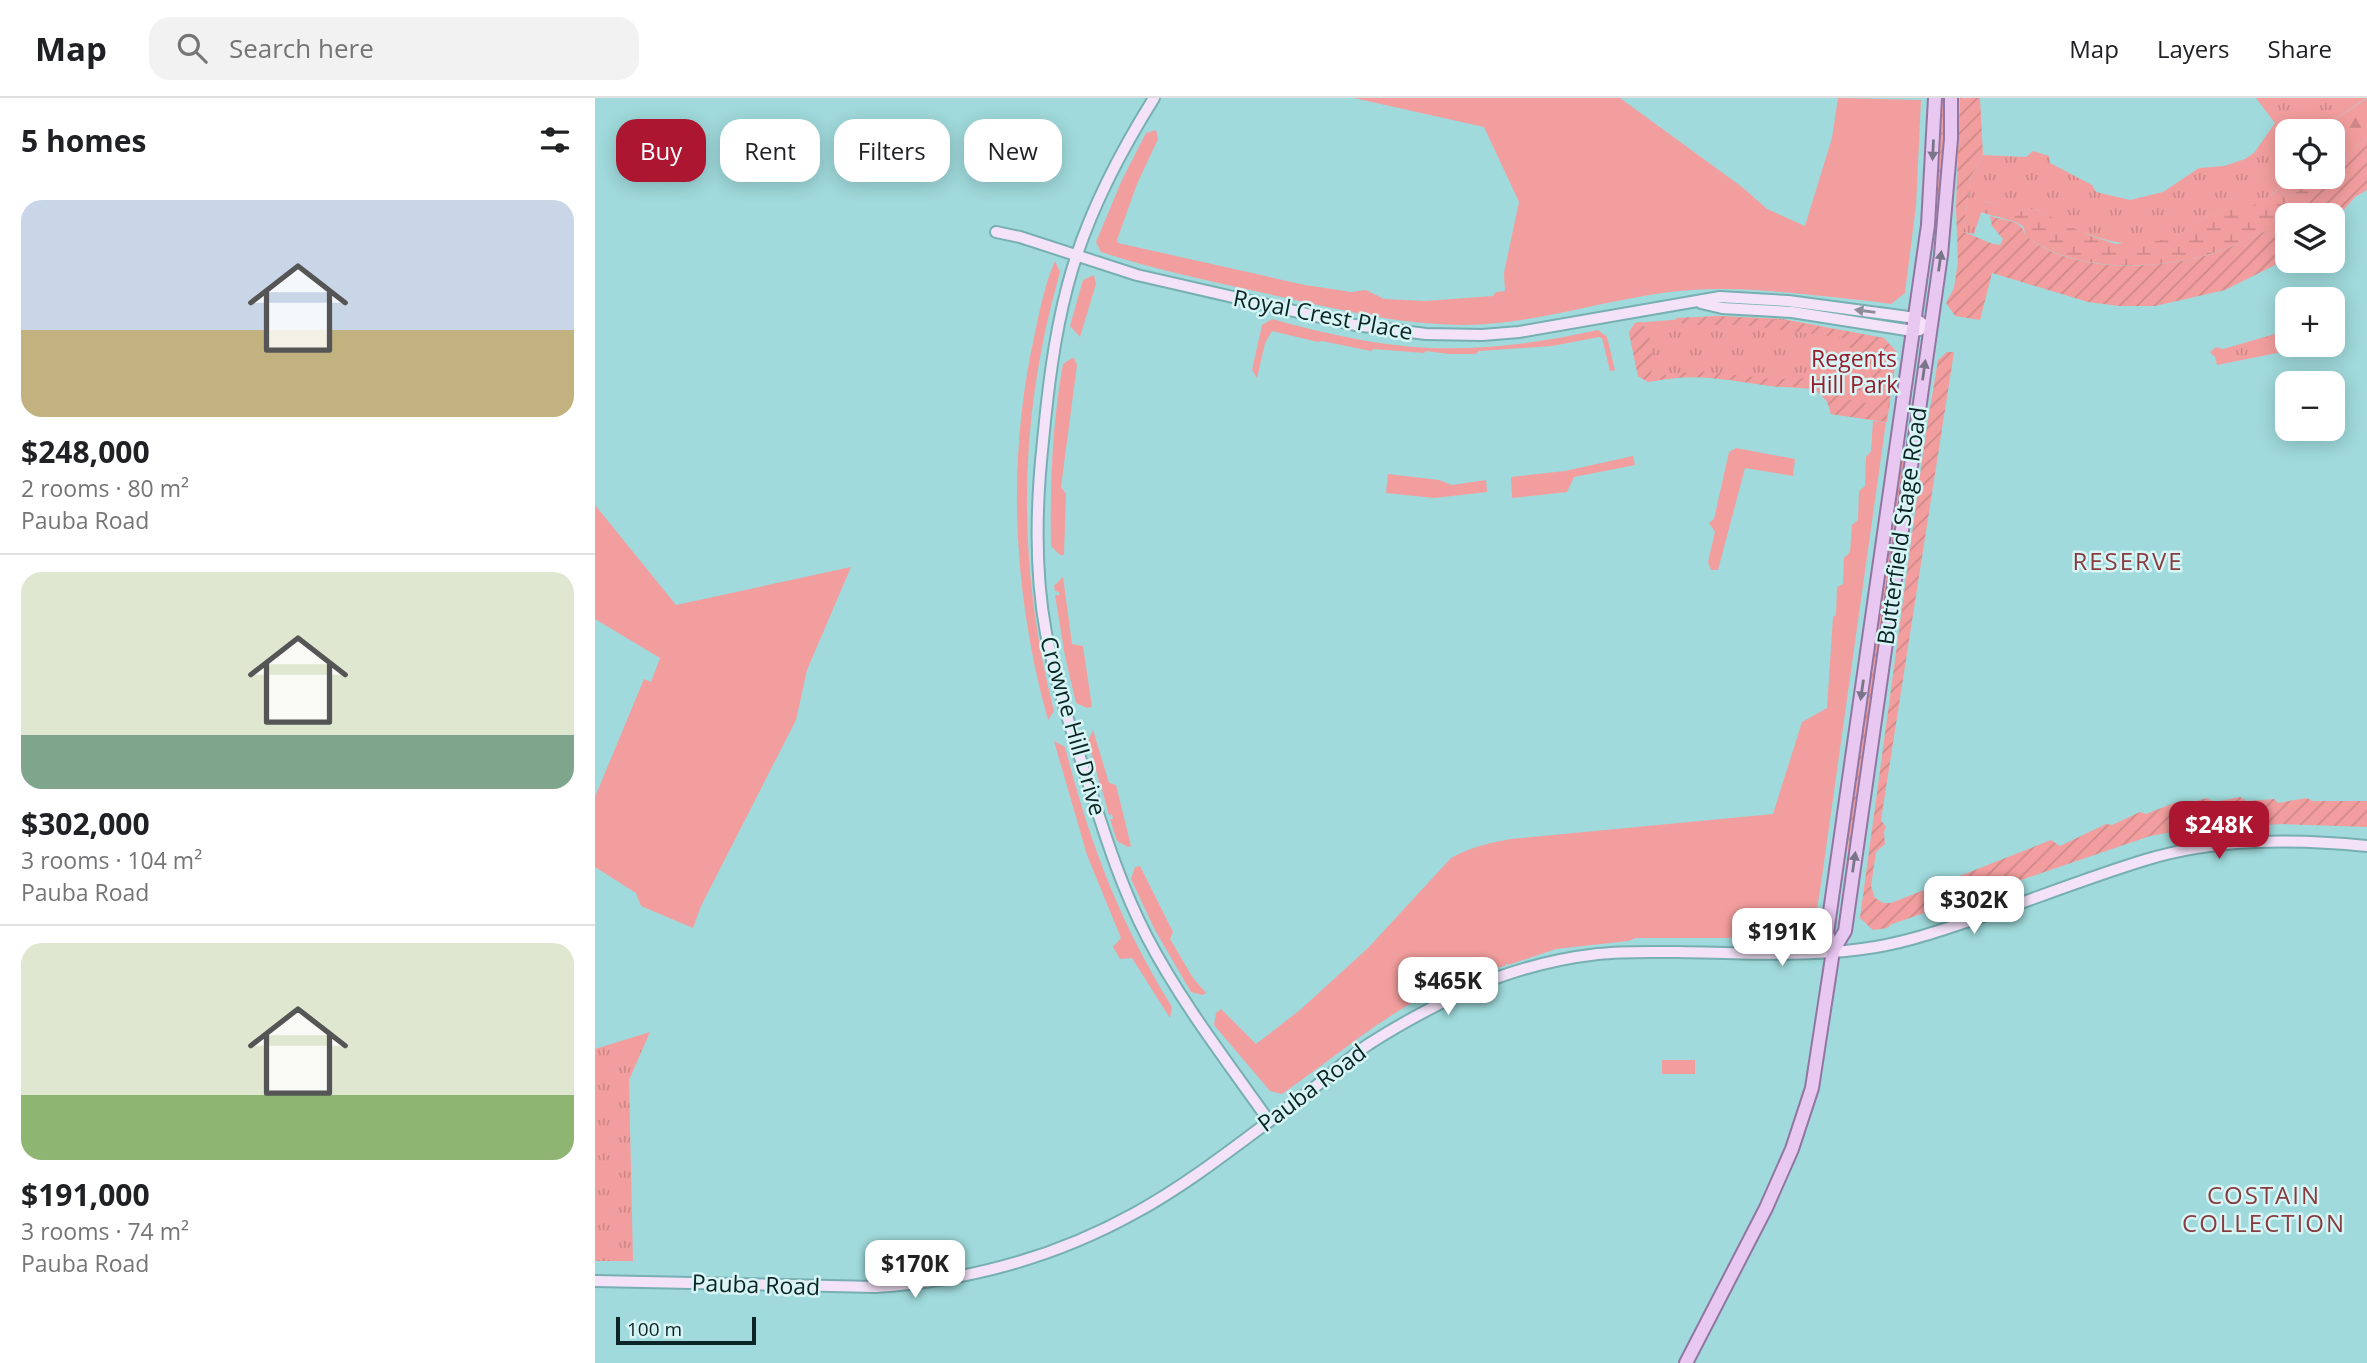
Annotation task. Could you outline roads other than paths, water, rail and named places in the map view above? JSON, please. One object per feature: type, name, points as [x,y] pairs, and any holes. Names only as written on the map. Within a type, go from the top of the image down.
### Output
[{"type":"main road","name":"Butterfield Stage Road","points":[[1833,951],[1827,933],[1928,225],[1935,98]]},
{"type":"main road","name":"Butterfield Stage Road","points":[[1686,1363],[1766,1208],[1792,1149],[1812,1088],[1833,951],[1845,931],[1944,223],[1951,139],[1951,98]]},
{"type":"street","name":"Crowne Hill Drive","points":[[1154,98],[1116,164],[1091,217],[1067,286],[1048,391],[1036,525],[1038,566],[1054,670],[1114,864],[1129,899],[1181,997],[1269,1121]]},
{"type":"street","name":"Royal Crest Place","points":[[996,232],[1137,275],[1355,325],[1426,334],[1482,335],[1519,332],[1697,302],[1721,307],[1792,312],[1930,329]]},
{"type":"street","name":"Pauba Road","points":[[595,1281],[876,1287],[919,1284],[984,1273],[1083,1240],[1139,1212],[1269,1121],[1367,1045],[1462,993],[1530,968],[1598,954],[1833,951],[1877,947],[1937,931],[2146,860],[2199,848],[2295,840],[2367,846]]},
{"type":"district","name":"RESERVE","points":[[2128,562]]},
{"type":"district","name":"COSTAIN COLLECTION","points":[[2264,1210]]},
{"type":"park label","name":"Regents Hill Park","points":[[1854,372]]}]
